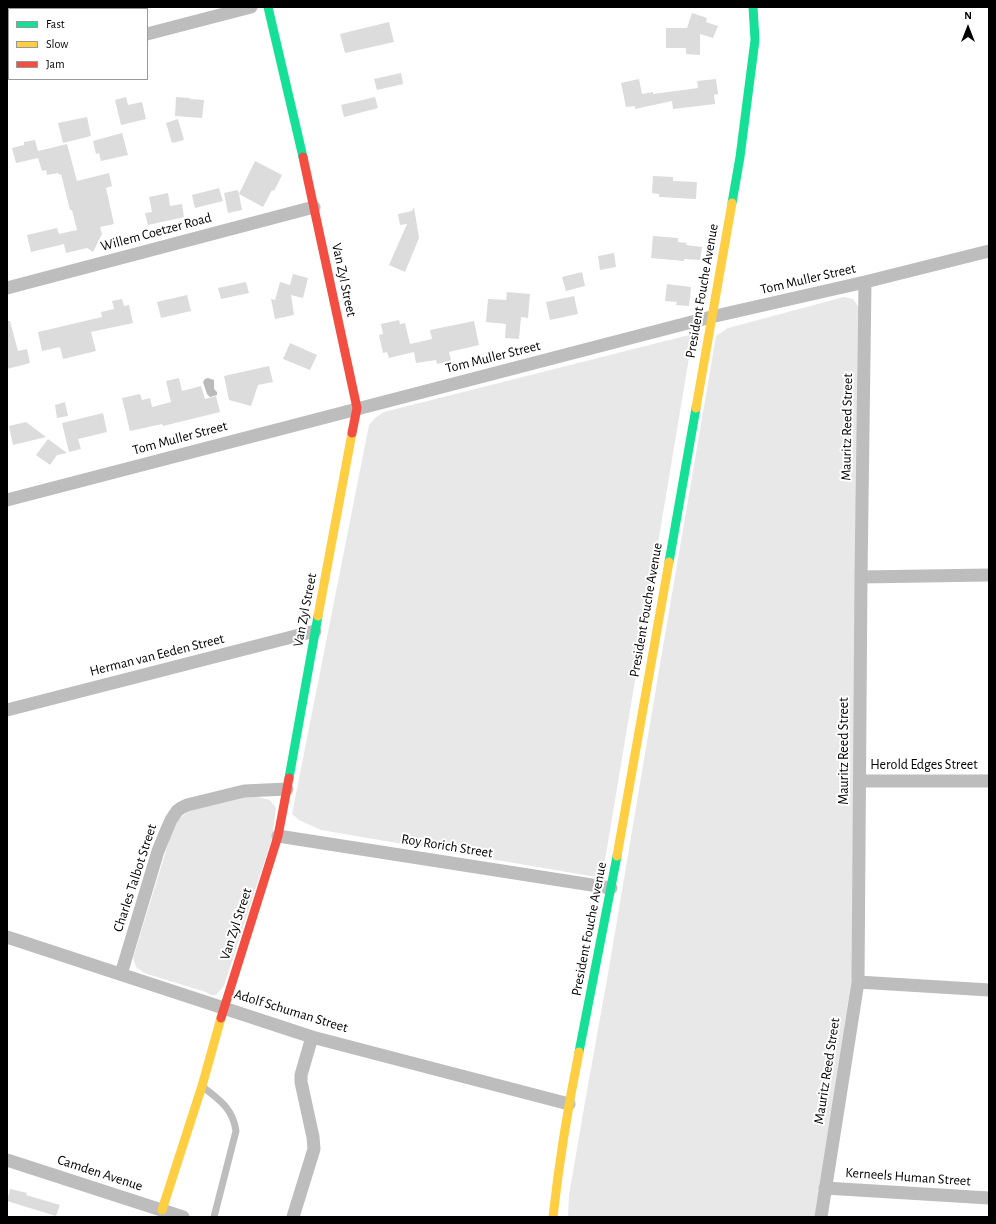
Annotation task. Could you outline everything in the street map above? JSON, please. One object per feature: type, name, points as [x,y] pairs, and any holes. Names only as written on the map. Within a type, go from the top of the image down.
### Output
[{"type":"street","points":[[148,34],[251,7]]},
{"type":"street","name":"Van Zyl Street","points":[[162,1210],[202,1086],[224,1007],[278,836],[314,631],[357,408],[314,207],[268,7]]},
{"type":"street","name":"President Fouche Avenue","points":[[553,1217],[556,1177],[611,888],[740,157],[755,40],[753,7]]},
{"type":"street","name":"Willem Coetzer Road","points":[[7,288],[314,207]]},
{"type":"street","name":"Tom Muller Street","points":[[7,500],[711,317],[865,282],[989,251]]},
{"type":"street","name":"Mauritz Reed Street","points":[[821,1217],[858,982],[860,577],[865,282]]},
{"type":"street","points":[[860,577],[989,575]]},
{"type":"street","name":"Herman van Eeden Street","points":[[7,710],[314,631]]},
{"type":"street","name":"Herold Edges Street","points":[[860,781],[989,781]]},
{"type":"street","name":"Charles Talbot Street","points":[[121,974],[158,851],[171,820],[177,811],[188,805],[244,791],[287,789]]},
{"type":"street","name":"Roy Rorich Street","points":[[278,836],[611,888]]},
{"type":"street","name":"Adolf Schuman Street","points":[[7,937],[312,1037],[569,1104]]},
{"type":"street","points":[[858,982],[989,990]]},
{"type":"street","points":[[293,1217],[314,1148],[301,1082],[301,1075],[312,1037]]},
{"type":"street","name":"Camden Avenue","points":[[7,1160],[183,1217]]},
{"type":"street","name":"Kerneels Human Street","points":[[825,1188],[989,1198]]},
{"type":"lane","points":[[202,1086],[222,1101],[234,1122],[236,1131],[214,1217]]},
{"type":"shaded area","points":[[844,297],[853,299],[858,306],[852,976],[816,1217],[568,1217],[569,1195],[716,336],[728,328]]},
{"type":"shaded area","points":[[693,334],[602,878],[321,830],[299,820],[292,814],[369,425],[375,418],[384,412]]},
{"type":"shaded area","points":[[208,378],[214,380],[214,389],[217,392],[217,395],[210,397],[207,394],[203,382]]},
{"type":"shaded area","points":[[244,797],[258,797],[270,800],[276,808],[272,838],[224,986],[216,995],[211,995],[206,992],[144,973],[136,967],[133,958],[170,838],[179,819],[190,810]]},
{"type":"building","points":[[692,13],[707,18],[706,22],[718,26],[713,38],[700,34],[700,55],[686,54],[686,48],[666,48],[666,28],[687,28]]},
{"type":"building","points":[[389,22],[394,42],[345,53],[340,34]]},
{"type":"building","points":[[401,73],[403,84],[377,90],[374,79]]},
{"type":"building","points":[[639,79],[642,94],[653,92],[653,94],[698,88],[697,81],[716,79],[718,94],[714,95],[715,104],[673,109],[672,101],[635,109],[635,106],[626,107],[621,83]]},
{"type":"building","points":[[126,97],[128,105],[142,102],[146,119],[121,125],[115,100]]},
{"type":"building","points":[[176,97],[204,100],[202,118],[175,116]]},
{"type":"building","points":[[375,97],[378,108],[344,117],[341,105]]},
{"type":"building","points":[[87,117],[91,136],[63,143],[58,123]]},
{"type":"building","points":[[178,119],[184,140],[172,143],[166,123]]},
{"type":"building","points":[[122,133],[128,155],[101,161],[99,153],[96,154],[93,141]]},
{"type":"building","points":[[35,140],[38,151],[67,144],[77,181],[109,173],[112,186],[106,188],[114,224],[100,227],[102,234],[93,252],[87,248],[66,253],[64,244],[31,252],[27,235],[57,228],[59,234],[77,230],[72,210],[70,210],[61,174],[59,175],[58,173],[47,175],[46,170],[42,171],[38,158],[16,163],[12,148],[24,145],[24,142]]},
{"type":"building","points":[[255,161],[282,175],[274,191],[272,190],[263,207],[239,194]]},
{"type":"building","points":[[653,176],[673,177],[673,181],[697,182],[696,199],[659,197],[659,194],[652,193]]},
{"type":"building","points":[[219,188],[223,201],[195,208],[192,195]]},
{"type":"building","points":[[238,190],[242,210],[228,213],[224,193]]},
{"type":"building","points":[[168,193],[170,206],[182,204],[184,217],[148,225],[145,213],[152,212],[149,197]]},
{"type":"building","points":[[414,207],[419,238],[405,272],[389,265],[407,224],[400,225],[398,214],[412,211]]},
{"type":"building","points":[[653,236],[678,238],[678,242],[687,243],[686,245],[702,247],[700,260],[684,259],[684,261],[651,258]]},
{"type":"building","points":[[614,253],[616,267],[600,270],[598,256]]},
{"type":"building","points":[[582,272],[585,286],[566,291],[562,277]]},
{"type":"building","points":[[293,274],[308,278],[303,298],[291,295],[294,315],[275,319],[271,299],[275,300],[280,282],[290,285]]},
{"type":"building","points":[[246,282],[249,293],[221,299],[218,288]]},
{"type":"building","points":[[667,284],[691,287],[689,306],[676,305],[677,302],[665,301]]},
{"type":"building","points":[[507,292],[530,294],[528,318],[521,317],[519,339],[505,338],[506,324],[486,322],[488,299],[506,300]]},
{"type":"building","points":[[187,295],[191,311],[161,318],[157,302]]},
{"type":"building","points":[[574,296],[578,314],[550,320],[546,302]]},
{"type":"building","points":[[122,299],[124,306],[129,305],[133,323],[91,332],[96,351],[63,359],[60,347],[42,351],[38,332],[102,317],[101,312],[114,309],[112,301]]},
{"type":"building","points":[[399,320],[400,324],[405,323],[410,344],[432,339],[430,330],[474,321],[479,345],[449,352],[451,361],[437,364],[436,360],[416,363],[414,352],[389,358],[387,352],[383,353],[379,335],[383,334],[381,324]]},
{"type":"building","points":[[7,321],[10,321],[18,351],[27,349],[30,363],[7,369]]},
{"type":"building","points":[[290,343],[317,355],[310,370],[283,359]]},
{"type":"building","points":[[269,366],[273,382],[258,385],[251,406],[229,400],[224,376]]},
{"type":"building","points":[[179,378],[182,391],[201,386],[205,399],[216,396],[220,412],[163,426],[162,424],[130,431],[122,398],[140,394],[142,400],[150,398],[152,407],[171,402],[166,381]]},
{"type":"building","points":[[65,402],[68,416],[57,418],[55,405]]},
{"type":"building","points":[[103,413],[107,432],[78,439],[81,449],[69,452],[62,423]]},
{"type":"building","points":[[26,422],[46,437],[13,445],[9,426]]},
{"type":"building","points":[[48,439],[67,453],[57,455],[50,465],[36,455]]},
{"type":"building","points":[[10,1189],[27,1193],[26,1195],[60,1205],[56,1216],[7,1201]]},
{"type":"traffic: fast","points":[[268,7],[303,157]]},
{"type":"traffic: fast","points":[[732,203],[740,157],[755,40],[753,7]]},
{"type":"traffic: fast","points":[[669,562],[696,408]]},
{"type":"traffic: fast","points":[[289,778],[318,616]]},
{"type":"traffic: fast","points":[[579,1052],[617,856]]},
{"type":"traffic: slow","points":[[696,408],[732,203]]},
{"type":"traffic: slow","points":[[318,616],[352,433]]},
{"type":"traffic: slow","points":[[617,856],[669,562]]},
{"type":"traffic: slow","points":[[162,1210],[202,1086],[221,1018]]},
{"type":"traffic: slow","points":[[553,1217],[564,1134],[579,1052]]},
{"type":"traffic: jam","points":[[303,157],[357,408],[352,433]]},
{"type":"traffic: jam","points":[[221,1018],[278,836],[289,778]]}]
